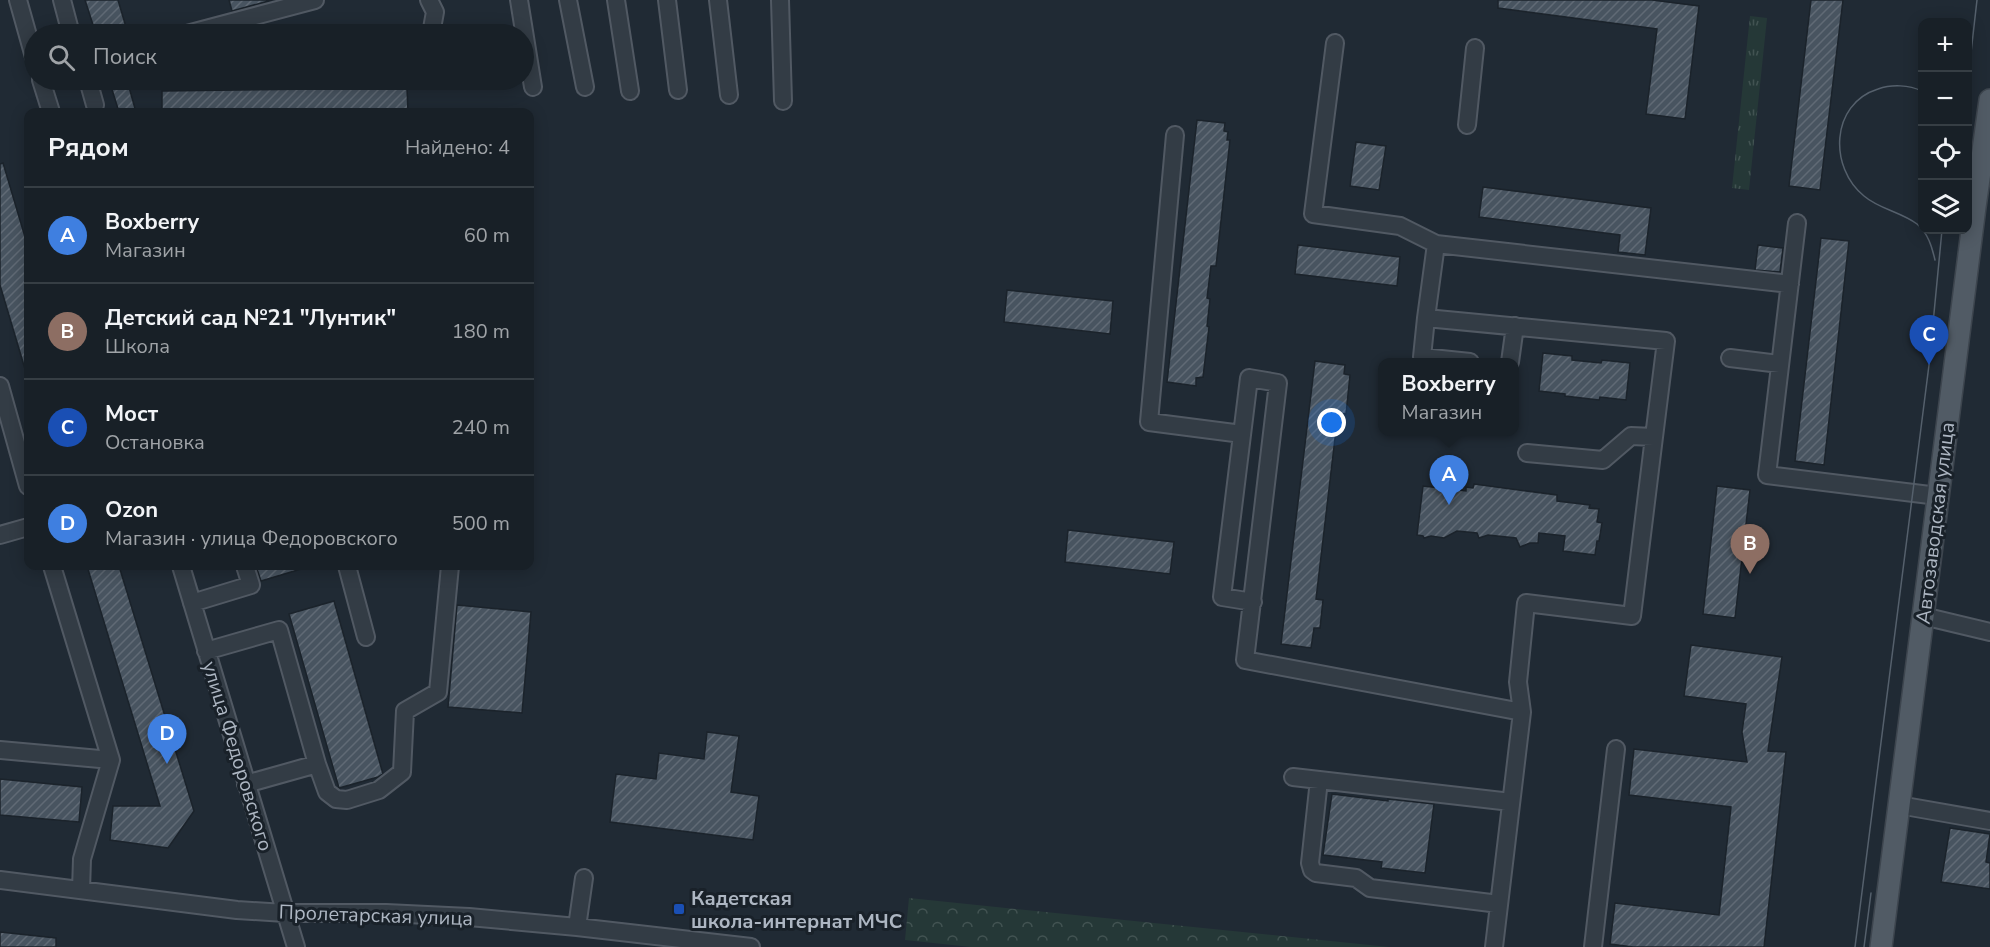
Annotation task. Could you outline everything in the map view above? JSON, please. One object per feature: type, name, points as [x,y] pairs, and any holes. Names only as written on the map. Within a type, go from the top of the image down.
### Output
[{"type":"main road","name":"Автозаводская улица","points":[[1881,947],[1938,496],[1982,208],[1990,100]]},
{"type":"street","points":[[18,0],[25,24]]},
{"type":"street","points":[[62,0],[68,24]]},
{"type":"street","points":[[225,24],[315,0]]},
{"type":"street","points":[[429,0],[435,12],[433,24]]},
{"type":"street","points":[[519,0],[523,24]]},
{"type":"street","points":[[568,0],[585,87]]},
{"type":"street","points":[[616,0],[630,91]]},
{"type":"street","points":[[667,0],[678,90]]},
{"type":"street","points":[[718,0],[729,95]]},
{"type":"street","points":[[780,0],[783,101]]},
{"type":"street","points":[[1335,43],[1313,213],[1400,226],[1436,244],[1790,284]]},
{"type":"street","points":[[1467,125],[1475,48]]},
{"type":"street","points":[[44,90],[50,108]]},
{"type":"street","points":[[91,90],[95,105]]},
{"type":"street","points":[[1175,135],[1149,422],[1242,434]]},
{"type":"street","points":[[1797,224],[1767,475],[1938,496]]},
{"type":"street","points":[[1430,358],[1422,357],[1436,244]]},
{"type":"street","points":[[1426,318],[1666,341],[1632,616],[1526,603],[1518,682],[1522,712],[1494,947]]},
{"type":"street","points":[[1511,358],[1515,326]]},
{"type":"street","points":[[1731,358],[1780,364]]},
{"type":"street","points":[[1252,602],[1222,597],[1249,378],[1278,383],[1252,602],[1245,660],[1522,712]]},
{"type":"street","points":[[0,386],[24,472]]},
{"type":"street","points":[[1527,453],[1603,460],[1631,436],[1654,437]]},
{"type":"street","points":[[0,535],[24,528]]},
{"type":"street","points":[[53,570],[111,760],[82,859],[81,890]]},
{"type":"street","name":"улица Федоровского","points":[[182,570],[296,947]]},
{"type":"street","points":[[192,603],[251,585],[246,570]]},
{"type":"street","points":[[348,570],[366,637]]},
{"type":"street","points":[[206,651],[279,630],[327,792],[336,799],[346,800],[380,790],[402,772],[405,711],[438,692],[450,570]]},
{"type":"street","points":[[1923,616],[1990,632]]},
{"type":"street","points":[[1593,947],[1616,749]]},
{"type":"street","points":[[0,750],[111,760]]},
{"type":"street","points":[[246,784],[317,764]]},
{"type":"street","points":[[1293,777],[1511,802]]},
{"type":"street","points":[[1319,780],[1310,863],[1312,870],[1316,873],[1356,878],[1370,888],[1499,904]]},
{"type":"street","points":[[1899,805],[1990,821]]},
{"type":"street","points":[[577,927],[584,878]]},
{"type":"street","name":"Пролетарская улица","points":[[0,880],[237,910],[469,917],[751,947]]},
{"type":"green space","points":[[1750,16],[1767,18],[1749,190],[1732,188]]},
{"type":"green space","points":[[909,898],[1389,947],[971,947],[905,940]]},
{"type":"building","points":[[85,0],[118,0],[125,24],[93,24]]},
{"type":"building","points":[[229,0],[272,0],[232,11]]},
{"type":"building","points":[[1498,0],[1652,0],[1699,6],[1685,119],[1646,114],[1657,29],[1498,8]]},
{"type":"building","points":[[1811,0],[1843,0],[1820,190],[1789,186]]},
{"type":"building","points":[[112,90],[130,90],[135,108],[118,108]]},
{"type":"building","points":[[407,90],[408,108],[162,108],[162,91]]},
{"type":"building","points":[[1197,120],[1225,123],[1224,131],[1228,132],[1227,140],[1230,140],[1216,266],[1211,266],[1207,298],[1210,299],[1207,326],[1209,327],[1203,377],[1196,378],[1196,386],[1167,382]]},
{"type":"building","points":[[1356,142],[1386,146],[1379,190],[1350,186]]},
{"type":"building","points":[[3,163],[24,234],[24,366],[0,285],[0,164]]},
{"type":"building","points":[[1483,187],[1651,208],[1645,255],[1618,252],[1620,235],[1479,217]]},
{"type":"building","points":[[1821,238],[1849,241],[1824,465],[1795,461]]},
{"type":"building","points":[[1298,245],[1400,257],[1397,286],[1295,274]]},
{"type":"building","points":[[1758,245],[1783,248],[1780,272],[1755,270]]},
{"type":"building","points":[[1007,290],[1113,301],[1110,334],[1004,322]]},
{"type":"building","points":[[1543,353],[1572,356],[1572,360],[1630,363],[1626,400],[1600,397],[1599,400],[1539,391]]},
{"type":"building","points":[[1315,361],[1345,365],[1344,374],[1350,375],[1346,414],[1338,413],[1316,599],[1323,600],[1320,628],[1314,628],[1311,648],[1281,644]]},
{"type":"building","points":[[1474,484],[1557,495],[1557,501],[1590,505],[1589,508],[1599,509],[1597,522],[1602,523],[1595,555],[1563,551],[1565,536],[1539,533],[1538,543],[1520,547],[1516,538],[1488,535],[1479,538],[1477,533],[1457,531],[1444,538],[1431,536],[1424,538],[1417,535],[1423,486],[1466,491],[1466,487],[1473,488]]},
{"type":"building","points":[[1717,486],[1750,490],[1735,618],[1703,614]]},
{"type":"building","points":[[1068,530],[1174,542],[1170,574],[1065,562]]},
{"type":"building","points":[[88,570],[120,570],[194,811],[168,848],[110,840],[113,806],[160,806]]},
{"type":"building","points":[[257,570],[298,570],[261,581]]},
{"type":"building","points":[[334,601],[383,774],[339,788],[289,614]]},
{"type":"building","points":[[457,605],[531,612],[522,713],[448,707]]},
{"type":"building","points":[[1691,645],[1782,657],[1768,751],[1786,752],[1764,947],[1633,947],[1610,944],[1615,903],[1719,915],[1731,807],[1629,795],[1634,749],[1747,762],[1742,732],[1746,704],[1684,696]]},
{"type":"building","points":[[707,732],[739,736],[731,792],[759,796],[753,840],[610,822],[616,774],[656,779],[659,753],[704,759]]},
{"type":"building","points":[[0,779],[82,787],[79,822],[0,815]]},
{"type":"building","points":[[1332,794],[1434,804],[1425,873],[1381,868],[1382,862],[1323,855]]},
{"type":"building","points":[[1950,828],[1990,834],[1986,862],[1990,863],[1990,889],[1941,882]]},
{"type":"building","points":[[0,932],[56,938],[56,947],[0,947]]},
{"type":"tram line","points":[[1969,72],[1977,0]]},
{"type":"tram line","points":[[1918,89],[1906,86],[1889,86],[1862,97],[1851,108],[1843,122],[1840,154],[1845,170],[1853,184],[1864,196],[1904,216],[1921,228],[1931,245],[1935,260]]},
{"type":"tram line","points":[[1855,947],[1929,365],[1942,234]]},
{"type":"tram line","points":[[1864,947],[1871,893]]},
{"type":"place","name":"Мост","points":[[1929,365]]},
{"type":"place","name":"Boxberry","points":[[1449,505]]},
{"type":"place","name":"Детский сад №21 \"Лунтик\"","points":[[1750,574]]},
{"type":"place","name":"Ozon","points":[[167,764]]},
{"type":"place","name":"Кадетская школа-интернат МЧС","points":[[679,909]]}]
